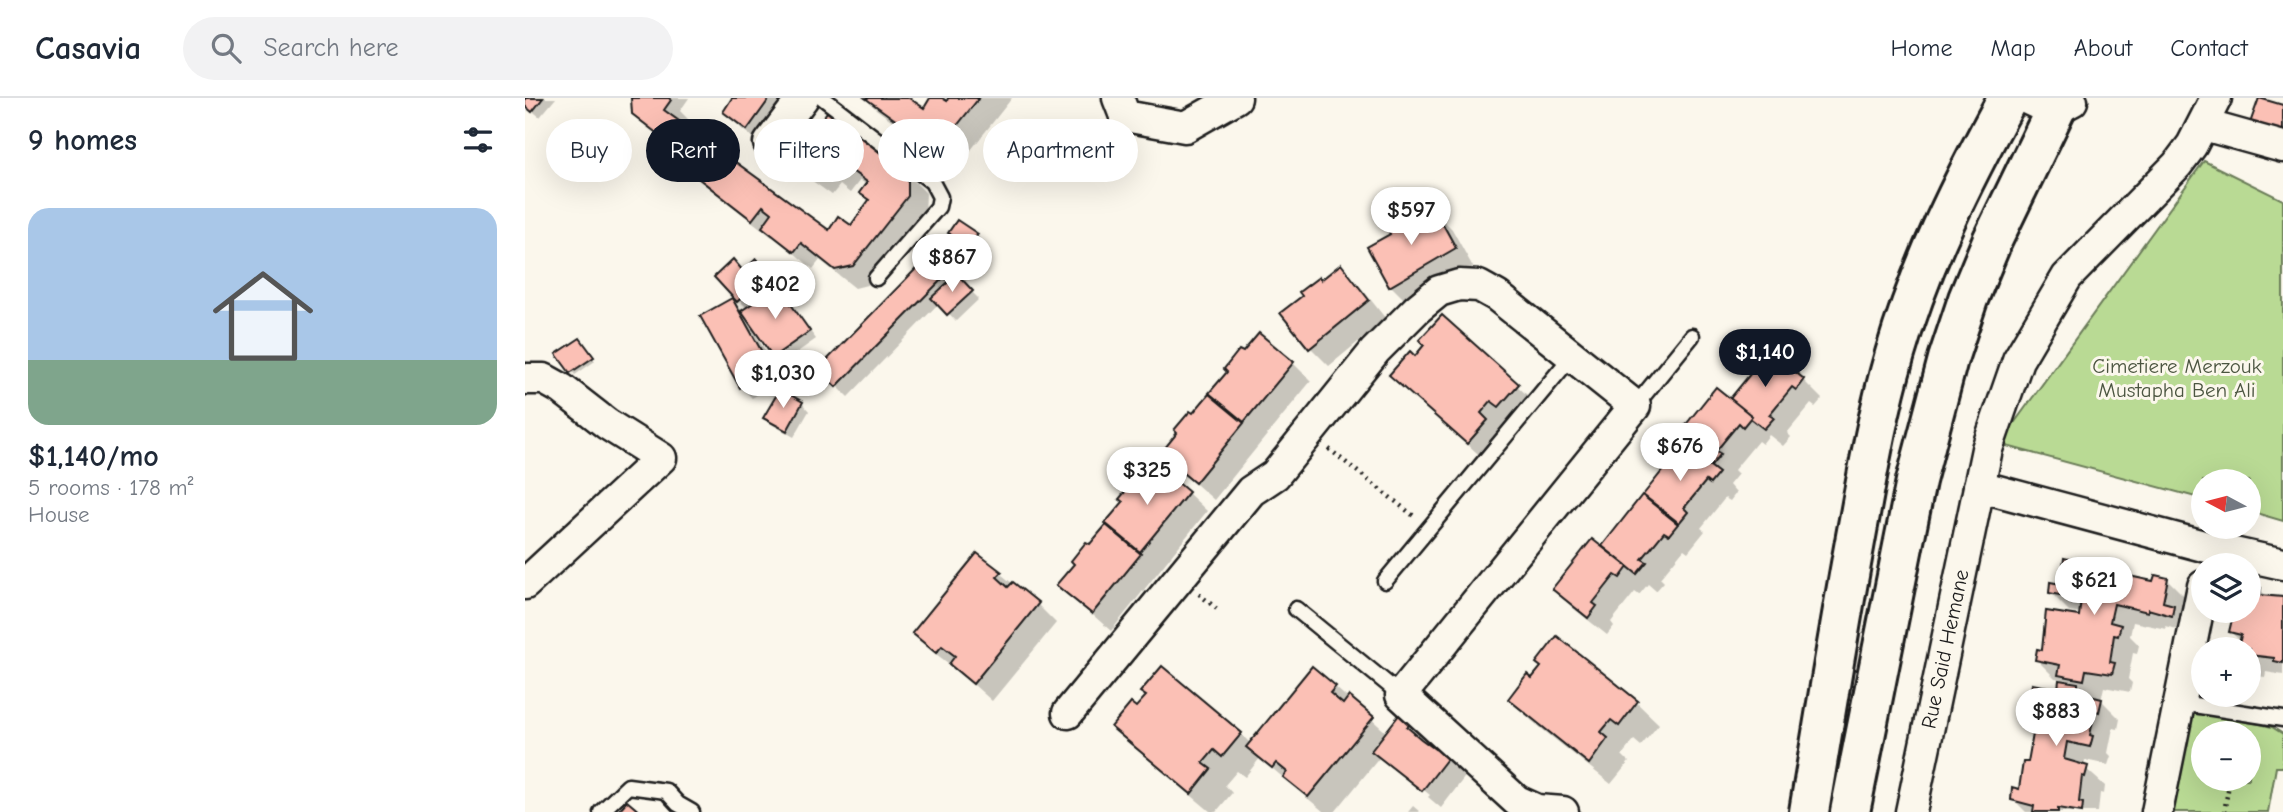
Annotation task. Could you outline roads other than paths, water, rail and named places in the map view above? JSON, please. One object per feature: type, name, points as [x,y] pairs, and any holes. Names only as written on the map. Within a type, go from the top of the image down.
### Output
[{"type":"main road","points":[[1809,812],[1867,478],[1895,355],[1918,287],[1965,176],[2008,98]]},
{"type":"main road","points":[[1850,812],[1930,419],[1968,299],[2054,101]]},
{"type":"street","points":[[787,119],[803,98]]},
{"type":"street","points":[[1118,98],[1125,116],[1185,127],[1236,98]]},
{"type":"street","points":[[2210,111],[2283,147]]},
{"type":"street","name":"Rue Said Hemane","points":[[1911,812],[1987,449],[2018,360],[2067,277],[2161,183],[2192,145],[2210,111]]},
{"type":"street","points":[[1067,713],[1251,491],[1275,475],[1375,351],[1439,291],[1459,285],[1479,286],[1497,296],[1635,407],[1401,695],[1514,807],[1563,812]]},
{"type":"street","points":[[525,379],[544,379],[562,389],[607,424],[661,457],[525,584]]},
{"type":"street","points":[[1979,486],[2199,553]]},
{"type":"street","points":[[2261,562],[2283,565]]},
{"type":"street","points":[[2157,812],[2196,623]]},
{"type":"lane","points":[[823,98],[932,183],[940,197],[938,207],[876,278]]},
{"type":"lane","points":[[1635,407],[1692,336]]},
{"type":"lane","points":[[1385,581],[1571,356]]},
{"type":"lane","points":[[1296,608],[1401,695]]},
{"type":"lane","points":[[2181,703],[2283,719]]},
{"type":"lane","points":[[601,812],[628,786],[666,791],[678,804],[692,812]]},
{"type":"park label","name":"Cimetiere Merzouk Mustapha Ben Ali","points":[[2177,378]]}]
